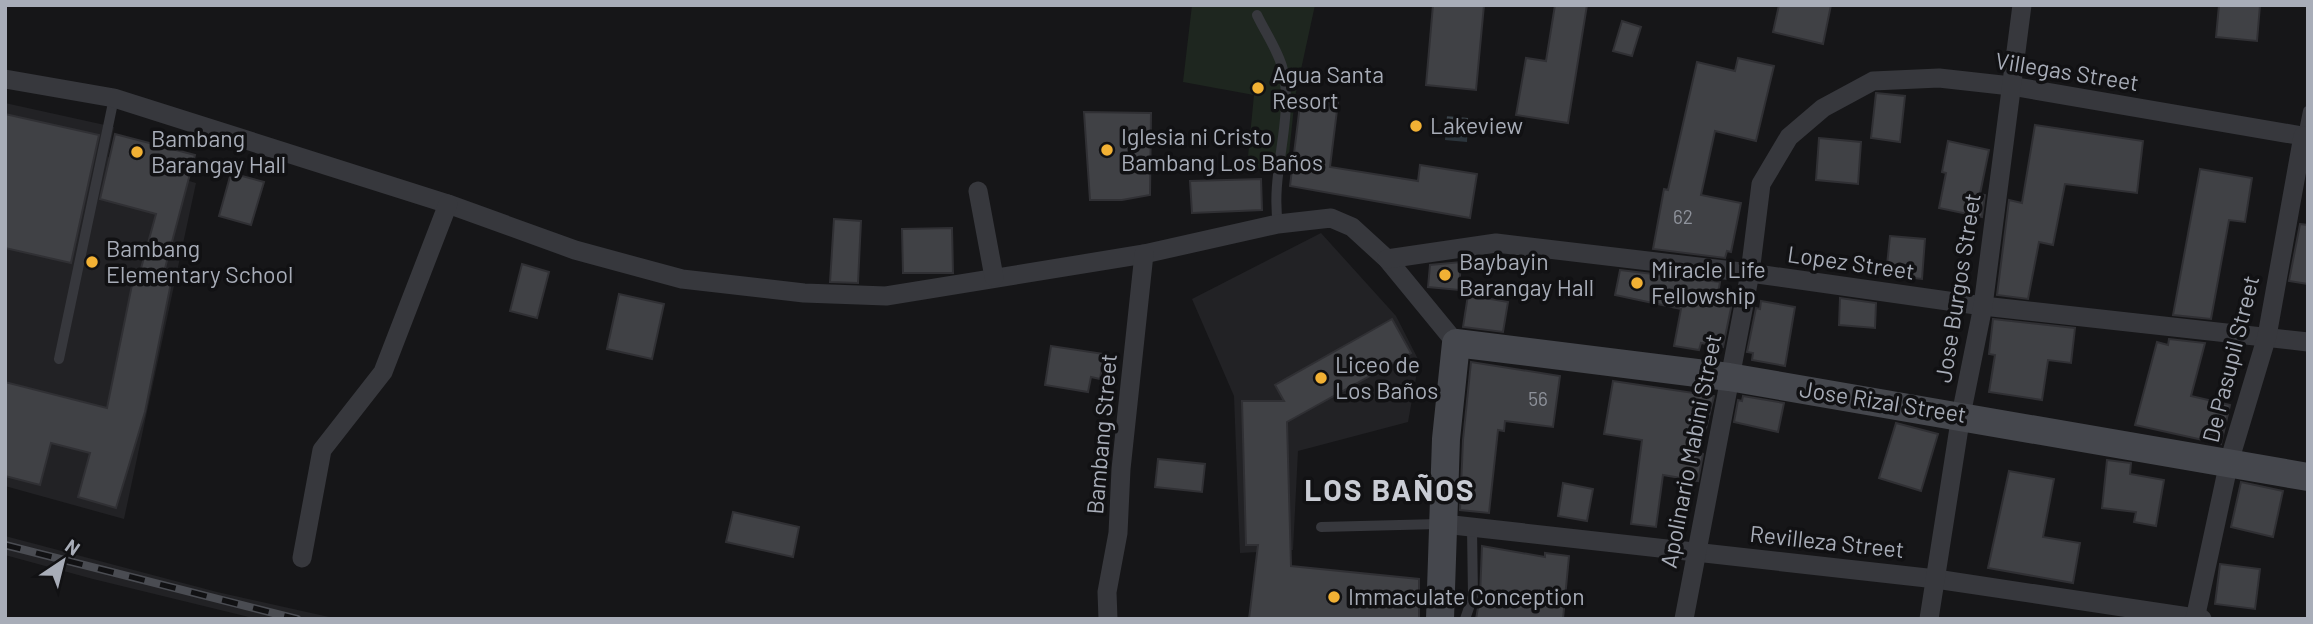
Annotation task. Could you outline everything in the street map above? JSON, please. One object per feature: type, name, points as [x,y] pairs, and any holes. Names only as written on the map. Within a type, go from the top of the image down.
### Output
[{"type":"main road","name":"Jose Rizal Street","points":[[1456,343],[1729,377],[2308,477]]},
{"type":"main road","points":[[1440,619],[1446,439],[1456,343]]},
{"type":"street","name":"Jose Burgos Street","points":[[1929,619],[1961,415],[1983,306],[2022,5]]},
{"type":"street","name":"Villegas Street","points":[[1823,108],[1872,81],[1939,78],[2011,86],[2305,137]]},
{"type":"street","points":[[5,79],[114,98],[448,204],[575,250],[682,279],[804,293],[886,296],[994,276],[1144,254],[1279,224],[1331,218],[1352,227],[1387,259],[1456,343]]},
{"type":"street","name":"Apolinario Mabini Street","points":[[1684,619],[1750,273],[1761,184],[1789,137],[1823,108]]},
{"type":"street","name":"De Pasupil Street","points":[[2195,618],[2229,462],[2267,336],[2305,137]]},
{"type":"street","points":[[978,191],[994,276]]},
{"type":"street","points":[[302,558],[322,450],[383,372],[448,204]]},
{"type":"street","name":"Lopez Street","points":[[1387,259],[1496,243],[1750,273],[1983,306],[2308,342]]},
{"type":"street","name":"Bambang Street","points":[[1108,619],[1107,592],[1118,533],[1121,469],[1144,254]]},
{"type":"street","name":"Revilleza Street","points":[[1444,524],[1936,579],[2202,619]]},
{"type":"lane","points":[[1256,15],[1283,69],[1285,119],[1275,204],[1279,224]]},
{"type":"lane","points":[[59,359],[114,98]]},
{"type":"lane","name":"De Pasupil Street","points":[[2305,137],[2308,111]]},
{"type":"lane","points":[[1321,527],[1444,524]]},
{"type":"lane","points":[[1465,619],[1473,596],[1472,529]]},
{"type":"shaded area","name":"Agua Santa Resort","points":[[1192,5],[1315,5],[1295,97],[1287,173],[1247,167],[1254,95],[1183,82]]},
{"type":"shaded area","name":"Bambang Elementary School","points":[[5,103],[114,127],[108,157],[196,183],[124,519],[5,486]]},
{"type":"shaded area","points":[[1447,116],[1468,118],[1467,142],[1445,140]]},
{"type":"shaded area","name":"Liceo de Los Baños","points":[[1321,233],[1396,316],[1419,361],[1408,422],[1298,451],[1293,550],[1240,553],[1234,396],[1192,299]]},
{"type":"shaded area","points":[[5,536],[217,592],[338,619],[257,619],[93,579],[5,555]]},
{"type":"building","points":[[1433,5],[1484,5],[1476,90],[1426,85]]},
{"type":"building","points":[[1555,5],[1587,5],[1568,123],[1516,115],[1526,58],[1546,61]]},
{"type":"building","points":[[1779,5],[1831,5],[1823,44],[1773,32]]},
{"type":"building","points":[[2219,5],[2260,5],[2257,41],[2216,37]]},
{"type":"building","points":[[1622,21],[1641,27],[1632,56],[1613,51]]},
{"type":"building","points":[[1738,58],[1774,66],[1756,141],[1715,131],[1701,195],[1741,203],[1731,252],[1727,251],[1725,258],[1653,249],[1664,189],[1668,190],[1697,62],[1735,71]]},
{"type":"building","points":[[1876,93],[1905,96],[1900,142],[1871,138]]},
{"type":"building","points":[[1301,97],[1338,102],[1330,167],[1418,181],[1420,165],[1477,174],[1470,218],[1290,186]]},
{"type":"building","points":[[1084,112],[1151,113],[1150,195],[1122,200],[1090,200]]},
{"type":"building","points":[[5,114],[99,135],[71,263],[5,248]]},
{"type":"building","points":[[2035,125],[2143,141],[2137,193],[2065,184],[2053,245],[2039,242],[2028,299],[1997,295],[2009,200],[2022,203]]},
{"type":"building","points":[[115,134],[195,155],[163,276],[172,278],[145,412],[116,508],[78,497],[90,453],[51,443],[40,485],[5,476],[5,382],[107,408],[135,270],[140,272],[156,214],[100,199]]},
{"type":"building","points":[[1819,138],[1861,142],[1858,184],[1816,180]]},
{"type":"building","points":[[1948,141],[1989,150],[1980,194],[1985,195],[1982,217],[1939,208],[1946,173],[1942,172]]},
{"type":"building","points":[[2200,169],[2252,178],[2245,222],[2229,220],[2211,319],[2173,315]]},
{"type":"building","points":[[231,173],[264,182],[251,225],[219,216]]},
{"type":"building","points":[[1261,179],[1262,210],[1192,213],[1190,181]]},
{"type":"building","points":[[834,219],[861,221],[858,283],[830,282]]},
{"type":"building","points":[[2300,224],[2308,225],[2308,284],[2289,281]]},
{"type":"building","points":[[952,228],[953,273],[903,273],[902,229]]},
{"type":"building","points":[[1890,236],[1925,239],[1922,279],[1886,275]]},
{"type":"building","name":"Baybayin Barangay Hall","points":[[1461,262],[1459,290],[1428,287],[1430,265]]},
{"type":"building","points":[[522,264],[549,272],[537,318],[510,311]]},
{"type":"building","points":[[1620,270],[1720,282],[1717,300],[1732,303],[1723,347],[1701,343],[1699,350],[1674,346],[1681,309],[1615,295]]},
{"type":"building","points":[[619,294],[664,304],[652,359],[607,349]]},
{"type":"building","points":[[1468,295],[1508,302],[1503,332],[1463,327]]},
{"type":"building","points":[[1840,298],[1876,303],[1875,328],[1839,325]]},
{"type":"building","points":[[1761,301],[1795,307],[1785,366],[1752,360],[1753,353],[1747,352],[1756,308],[1760,309]]},
{"type":"building","points":[[1392,319],[1411,353],[1287,422],[1291,566],[1419,579],[1419,619],[1249,619],[1258,545],[1246,545],[1242,401],[1284,401],[1275,385]]},
{"type":"building","points":[[1993,319],[2075,328],[2071,363],[2048,360],[2042,400],[1989,392],[1995,355],[1989,354]]},
{"type":"building","points":[[2169,339],[2205,343],[2191,396],[2230,405],[2221,444],[2135,425],[2157,342],[2168,345]]},
{"type":"building","points":[[1051,346],[1104,354],[1100,379],[1091,377],[1088,392],[1045,385]]},
{"type":"building","points":[[1471,362],[1560,376],[1553,427],[1505,421],[1504,431],[1498,430],[1489,513],[1460,510],[1463,440]]},
{"type":"building","points":[[1613,381],[1714,396],[1700,453],[1703,454],[1698,481],[1663,475],[1656,527],[1631,524],[1642,440],[1604,434]]},
{"type":"building","points":[[1743,396],[1784,403],[1778,432],[1734,422],[1738,400],[1742,401]]},
{"type":"building","points":[[1896,423],[1938,434],[1921,491],[1879,478]]},
{"type":"building","points":[[1158,459],[1205,464],[1202,492],[1155,487]]},
{"type":"building","points":[[2107,460],[2131,463],[2130,474],[2164,480],[2156,526],[2134,522],[2136,512],[2102,508]]},
{"type":"building","points":[[2009,471],[2054,479],[2043,537],[2080,543],[2073,583],[1988,568]]},
{"type":"building","points":[[2241,482],[2283,491],[2273,537],[2231,527]]},
{"type":"building","points":[[1563,483],[1593,489],[1587,521],[1558,516]]},
{"type":"building","points":[[733,512],[799,527],[793,557],[726,542]]},
{"type":"building","points":[[1482,546],[1545,557],[1545,553],[1569,556],[1563,619],[1476,619],[1480,596]]},
{"type":"building","points":[[2220,564],[2260,569],[2255,609],[2215,604]]},
{"type":"railway","points":[[5,545],[297,619]]},
{"type":"place","name":"Agua Santa Resort","points":[[1258,88]]},
{"type":"place","name":"Lakeview","points":[[1416,126]]},
{"type":"place","name":"Iglesia ni Cristo Bambang Los Baños","points":[[1107,150]]},
{"type":"place","name":"Bambang Barangay Hall","points":[[137,152]]},
{"type":"place","name":"Bambang Elementary School","points":[[92,262]]},
{"type":"place","name":"Baybayin Barangay Hall","points":[[1445,275]]},
{"type":"place","name":"Miracle Life Fellowship","points":[[1637,283]]},
{"type":"place","name":"Liceo de Los Baños","points":[[1321,378]]},
{"type":"place","name":"Immaculate Conception","points":[[1334,597]]},
{"type":"district","name":"LOS BAÑOS","points":[[1390,491]]}]
